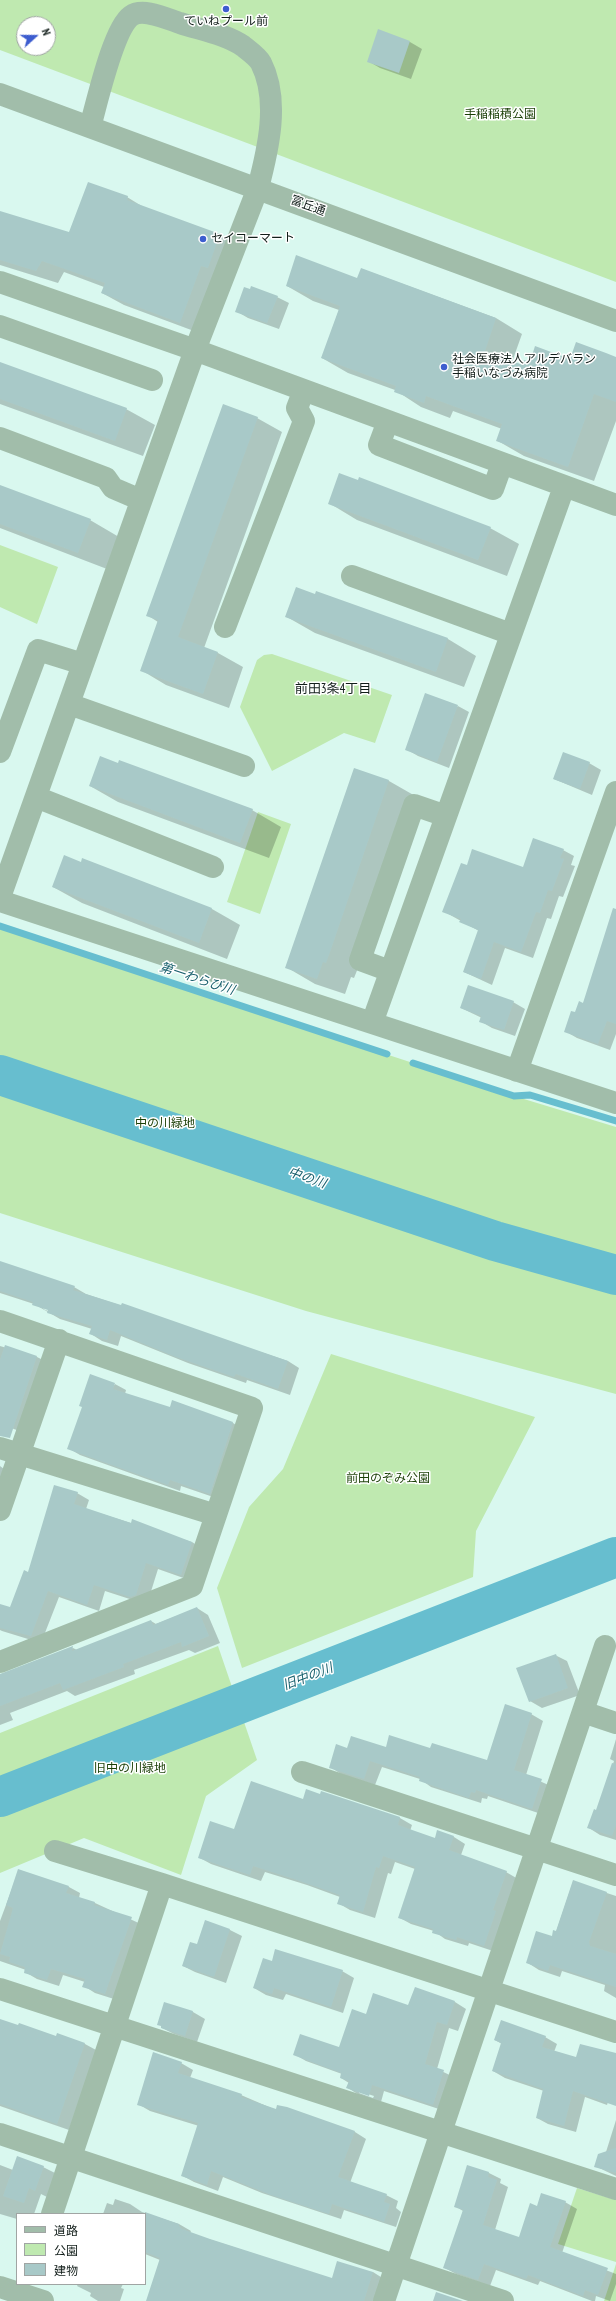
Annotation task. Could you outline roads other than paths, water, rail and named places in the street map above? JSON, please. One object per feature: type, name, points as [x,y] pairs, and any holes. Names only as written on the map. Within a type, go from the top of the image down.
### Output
[{"type":"street","points":[[0,898],[195,350],[258,188],[265,160],[271,121],[269,88],[261,61],[243,46],[219,36],[159,16],[139,13],[131,16],[118,33],[90,127]]},
{"type":"street","name":"富丘通","points":[[0,94],[616,321]]},
{"type":"street","points":[[0,282],[195,350],[616,505]]},
{"type":"street","points":[[0,326],[152,380]]},
{"type":"street","points":[[225,627],[304,421],[298,408],[304,390]]},
{"type":"street","points":[[0,438],[106,478],[113,488],[141,500]]},
{"type":"street","points":[[372,1023],[564,487]]},
{"type":"street","points":[[352,576],[511,634]]},
{"type":"street","points":[[0,752],[38,650],[83,664]]},
{"type":"street","points":[[69,704],[244,766]]},
{"type":"street","points":[[517,1071],[616,792]]},
{"type":"street","points":[[36,797],[213,867]]},
{"type":"street","points":[[390,971],[360,960],[414,805],[446,816]]},
{"type":"street","points":[[0,901],[616,1103]]},
{"type":"street","points":[[0,1320],[252,1408],[192,1586],[0,1662]]},
{"type":"street","points":[[0,1510],[9,1451],[59,1340]]},
{"type":"street","points":[[9,1451],[216,1515]]},
{"type":"street","points":[[384,2301],[488,1990],[584,1712],[605,1646]]},
{"type":"street","points":[[584,1712],[616,1723]]},
{"type":"street","points":[[302,1772],[616,1875]]},
{"type":"street","points":[[55,1851],[162,1884],[616,2032]]},
{"type":"street","points":[[52,2213],[72,2157],[113,2027],[162,1884]]},
{"type":"street","points":[[0,1989],[113,2027],[616,2189]]},
{"type":"street","points":[[0,2134],[503,2301]]},
{"type":"street","points":[[0,2287],[29,2295]]},
{"type":"waterway","name":"第一わらび川","points":[[0,926],[387,1054]]},
{"type":"waterway","name":"第一わらび川","points":[[413,1063],[514,1096],[530,1095],[616,1121]]},
{"type":"waterway","name":"中の川","points":[[0,1075],[495,1241],[616,1275]]},
{"type":"waterway","name":"旧中の川","points":[[0,1797],[616,1557]]},
{"type":"place","name":"ていねプール前","points":[[226,9]]},
{"type":"place","name":"セイコーマート","points":[[203,239]]},
{"type":"place","name":"社会医療法人アルデバラン 手稲いなづみ病院","points":[[444,367]]},
{"type":"district","name":"前田3条4丁目","points":[[333,689]]},
{"type":"park label","name":"手稲稲積公園","points":[[500,115]]},
{"type":"park label","name":"中の川緑地","points":[[165,1124]]},
{"type":"park label","name":"前田のぞみ公園","points":[[388,1479]]},
{"type":"park label","name":"旧中の川緑地","points":[[130,1769]]}]
